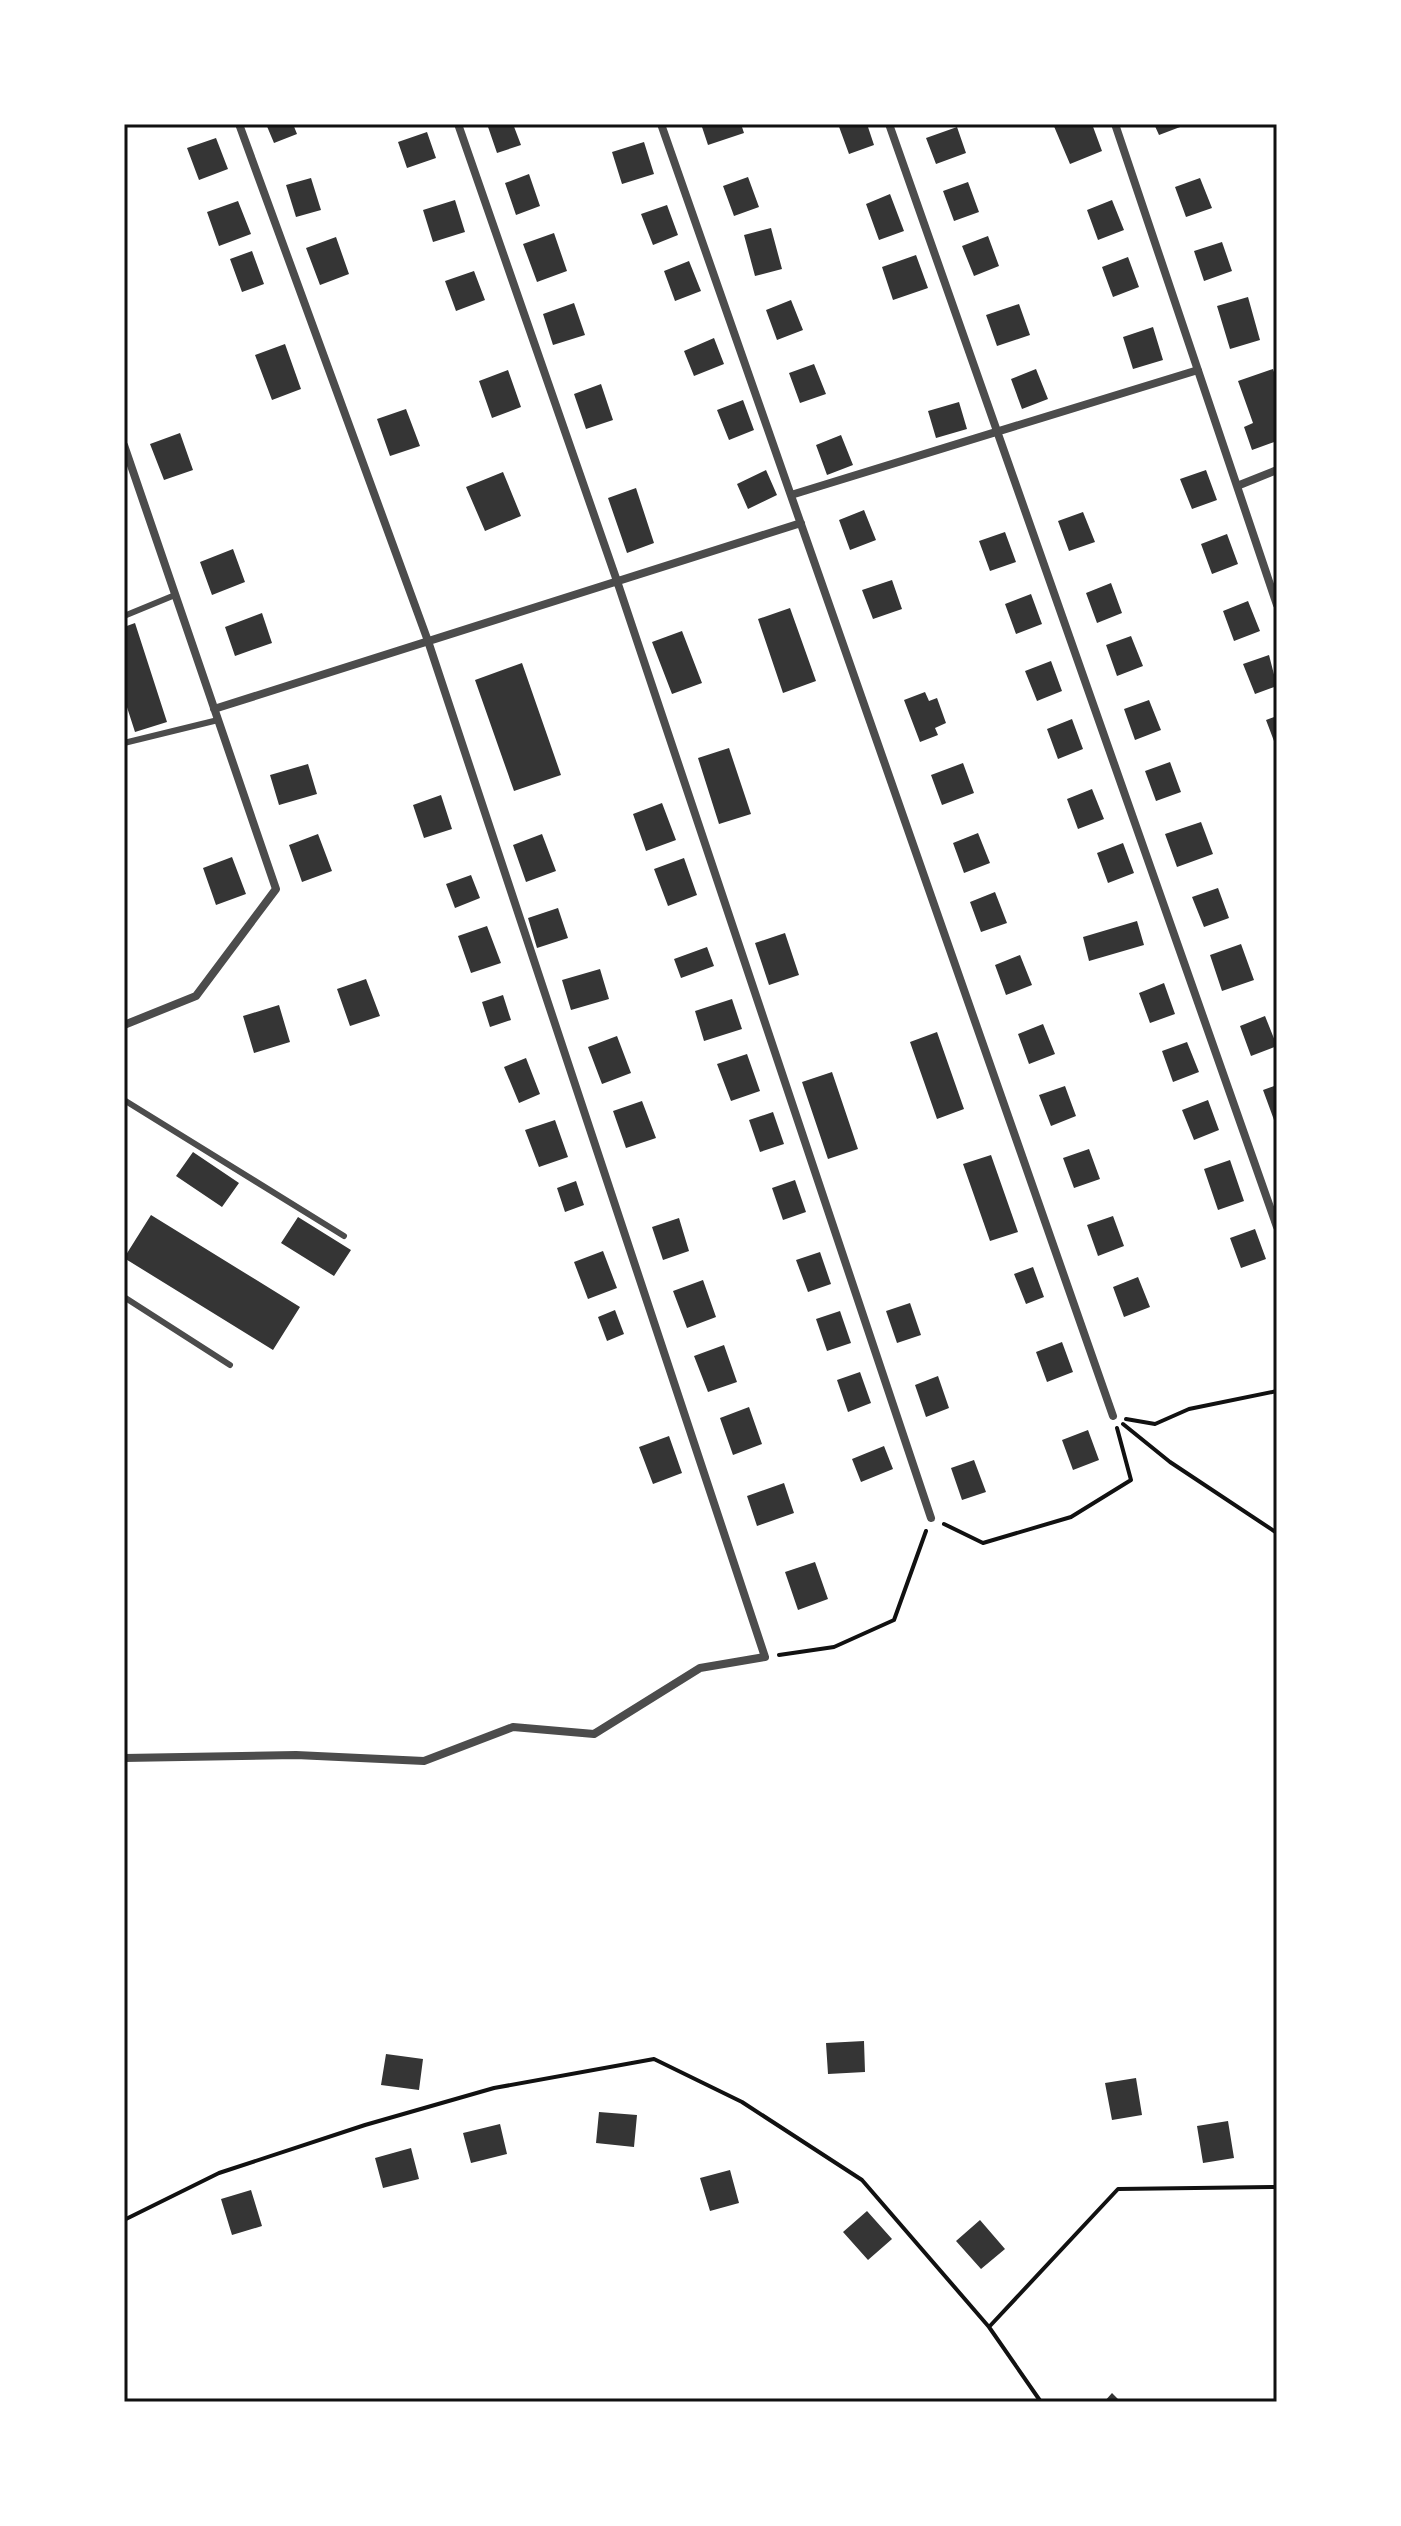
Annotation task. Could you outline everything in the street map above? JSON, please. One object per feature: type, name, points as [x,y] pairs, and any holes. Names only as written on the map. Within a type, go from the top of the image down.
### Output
[{"type":"street","points":[[124,1758],[296,1755],[424,1761],[513,1727],[594,1734],[700,1668],[765,1657],[428,641],[239,124]]},
{"type":"street","points":[[458,124],[617,581],[931,1518]]},
{"type":"street","points":[[661,124],[1113,1416]]},
{"type":"street","points":[[889,124],[1277,1227]]},
{"type":"street","points":[[1115,124],[1277,605]]},
{"type":"street","points":[[791,495],[1198,370]]},
{"type":"street","points":[[124,445],[276,889],[196,996],[124,1025]]},
{"type":"street","points":[[1237,486],[1277,470]]},
{"type":"street","points":[[214,709],[801,523]]},
{"type":"lane","points":[[124,616],[175,595]]},
{"type":"lane","points":[[124,743],[218,720]]},
{"type":"lane","points":[[124,1100],[344,1236]]},
{"type":"lane","points":[[124,1297],[230,1365]]},
{"type":"path","points":[[1113,1416],[1155,1424],[1189,1409],[1277,1391]]},
{"type":"path","points":[[765,1657],[834,1647],[894,1620],[931,1518],[983,1543],[1071,1517],[1131,1480],[1113,1416]]},
{"type":"path","points":[[1113,1416],[1170,1462],[1277,1533]]},
{"type":"path","points":[[124,2220],[219,2173],[365,2125],[494,2088],[654,2059],[742,2102],[862,2180],[989,2327],[1041,2402]]},
{"type":"path","points":[[989,2327],[1118,2189],[1277,2187]]},
{"type":"building","points":[[266,124],[293,124],[297,134],[274,143]]},
{"type":"building","points":[[487,124],[513,124],[521,145],[497,153]]},
{"type":"building","points":[[701,124],[741,124],[744,133],[708,145]]},
{"type":"building","points":[[838,124],[867,124],[874,145],[849,154]]},
{"type":"building","points":[[1053,124],[1092,124],[1102,151],[1070,164]]},
{"type":"building","points":[[1154,124],[1188,124],[1159,135]]},
{"type":"building","points":[[957,127],[966,153],[936,164],[926,138]]},
{"type":"building","points":[[427,132],[436,158],[407,168],[398,142]]},
{"type":"building","points":[[216,138],[228,169],[199,180],[187,148]]},
{"type":"building","points":[[644,142],[654,174],[622,184],[612,152]]},
{"type":"building","points":[[529,174],[540,206],[516,215],[505,183]]},
{"type":"building","points":[[748,177],[759,207],[734,216],[723,186]]},
{"type":"building","points":[[311,178],[321,210],[296,217],[286,185]]},
{"type":"building","points":[[1200,178],[1212,208],[1186,217],[1175,187]]},
{"type":"building","points":[[968,182],[979,212],[954,221],[943,191]]},
{"type":"building","points":[[890,194],[904,231],[879,240],[866,204]]},
{"type":"building","points":[[455,200],[465,232],[433,242],[423,210]]},
{"type":"building","points":[[1112,200],[1124,230],[1098,240],[1087,210]]},
{"type":"building","points":[[238,201],[251,234],[219,246],[207,212]]},
{"type":"building","points":[[667,205],[678,235],[653,245],[641,214]]},
{"type":"building","points":[[771,228],[782,269],[755,276],[744,235]]},
{"type":"building","points":[[554,233],[567,271],[537,282],[523,244]]},
{"type":"building","points":[[988,236],[999,266],[974,276],[962,246]]},
{"type":"building","points":[[336,237],[349,274],[320,285],[306,248]]},
{"type":"building","points":[[1222,242],[1232,271],[1204,281],[1194,251]]},
{"type":"building","points":[[252,251],[264,284],[242,292],[230,259]]},
{"type":"building","points":[[916,255],[928,288],[893,300],[882,267]]},
{"type":"building","points":[[1128,257],[1139,287],[1113,297],[1102,267]]},
{"type":"building","points":[[689,261],[701,291],[675,301],[664,271]]},
{"type":"building","points":[[474,271],[485,300],[456,311],[445,281]]},
{"type":"building","points":[[1248,297],[1260,340],[1230,349],[1217,306]]},
{"type":"building","points":[[791,300],[803,330],[777,340],[766,310]]},
{"type":"building","points":[[574,303],[585,335],[553,345],[543,314]]},
{"type":"building","points":[[1019,304],[1030,335],[997,346],[986,315]]},
{"type":"building","points":[[1153,327],[1163,360],[1133,369],[1123,337]]},
{"type":"building","points":[[714,338],[724,364],[694,376],[684,351]]},
{"type":"building","points":[[285,344],[301,389],[272,400],[255,355]]},
{"type":"building","points":[[814,364],[826,394],[800,403],[789,373]]},
{"type":"building","points":[[1036,369],[1048,399],[1022,409],[1011,379]]},
{"type":"building","points":[[1273,369],[1277,381],[1277,441],[1252,450],[1244,427],[1253,423],[1238,381]]},
{"type":"building","points":[[508,370],[521,407],[492,418],[479,381]]},
{"type":"building","points":[[601,384],[613,420],[586,429],[574,394]]},
{"type":"building","points":[[743,400],[754,430],[729,440],[717,410]]},
{"type":"building","points":[[959,402],[967,429],[936,438],[928,411]]},
{"type":"building","points":[[406,409],[420,446],[390,456],[377,419]]},
{"type":"building","points":[[180,433],[193,470],[164,480],[150,444]]},
{"type":"building","points":[[841,435],[853,465],[827,475],[816,445]]},
{"type":"building","points":[[766,470],[777,495],[748,509],[737,484]]},
{"type":"building","points":[[1206,470],[1217,500],[1192,509],[1180,479]]},
{"type":"building","points":[[503,472],[521,516],[485,531],[466,487]]},
{"type":"building","points":[[636,488],[654,543],[627,553],[608,498]]},
{"type":"building","points":[[864,510],[876,540],[850,550],[839,520]]},
{"type":"building","points":[[1083,512],[1095,542],[1069,551],[1058,521]]},
{"type":"building","points":[[1005,532],[1016,562],[990,571],[979,541]]},
{"type":"building","points":[[1227,534],[1238,564],[1212,574],[1201,544]]},
{"type":"building","points":[[233,549],[245,582],[212,595],[200,562]]},
{"type":"building","points":[[892,580],[902,609],[873,619],[862,590]]},
{"type":"building","points":[[1111,583],[1122,613],[1097,623],[1086,593]]},
{"type":"building","points":[[1031,594],[1042,624],[1016,634],[1005,604]]},
{"type":"building","points":[[1248,601],[1260,631],[1234,641],[1223,611]]},
{"type":"building","points":[[790,608],[816,681],[783,693],[758,619]]},
{"type":"building","points":[[262,613],[272,643],[235,656],[225,627]]},
{"type":"building","points":[[135,623],[167,722],[135,732],[124,698],[124,627]]},
{"type":"building","points":[[682,631],[702,683],[672,694],[652,642]]},
{"type":"building","points":[[1131,636],[1143,666],[1117,676],[1106,645]]},
{"type":"building","points":[[1269,655],[1277,686],[1255,694],[1243,664]]},
{"type":"building","points":[[1051,661],[1062,691],[1037,701],[1025,671]]},
{"type":"building","points":[[522,663],[561,775],[514,791],[475,680]]},
{"type":"building","points":[[925,692],[929,701],[937,698],[946,723],[935,728],[938,735],[920,742],[904,700]]},
{"type":"building","points":[[1149,700],[1161,730],[1135,740],[1124,709]]},
{"type":"building","points":[[1277,716],[1277,749],[1266,720]]},
{"type":"building","points":[[1072,719],[1083,749],[1058,759],[1047,729]]},
{"type":"building","points":[[729,748],[751,814],[719,824],[698,758]]},
{"type":"building","points":[[1170,762],[1181,792],[1156,801],[1145,771]]},
{"type":"building","points":[[963,763],[974,793],[942,805],[931,775]]},
{"type":"building","points":[[308,764],[317,794],[279,805],[270,775]]},
{"type":"building","points":[[1092,789],[1104,819],[1078,829],[1067,799]]},
{"type":"building","points":[[441,795],[452,829],[424,838],[413,805]]},
{"type":"building","points":[[662,803],[676,840],[646,851],[633,814]]},
{"type":"building","points":[[1201,822],[1213,854],[1177,867],[1165,834]]},
{"type":"building","points":[[978,833],[990,863],[964,873],[953,843]]},
{"type":"building","points":[[318,834],[332,871],[302,882],[289,845]]},
{"type":"building","points":[[542,834],[556,871],[526,882],[513,845]]},
{"type":"building","points":[[1123,843],[1134,873],[1108,883],[1097,853]]},
{"type":"building","points":[[232,857],[246,894],[216,905],[203,868]]},
{"type":"building","points":[[684,858],[697,895],[668,906],[654,869]]},
{"type":"building","points":[[471,875],[480,898],[455,908],[446,884]]},
{"type":"building","points":[[1218,888],[1229,918],[1204,927],[1192,897]]},
{"type":"building","points":[[995,892],[1007,923],[981,932],[970,902]]},
{"type":"building","points":[[558,908],[568,938],[537,948],[528,918]]},
{"type":"building","points":[[1137,921],[1144,945],[1089,961],[1083,937]]},
{"type":"building","points":[[487,926],[501,963],[471,973],[458,936]]},
{"type":"building","points":[[785,933],[799,975],[769,985],[755,943]]},
{"type":"building","points":[[1241,944],[1254,980],[1222,991],[1210,955]]},
{"type":"building","points":[[707,947],[714,966],[681,978],[674,959]]},
{"type":"building","points":[[1020,955],[1032,985],[1006,995],[995,965]]},
{"type":"building","points":[[600,969],[609,999],[571,1010],[562,980]]},
{"type":"building","points":[[366,979],[380,1016],[350,1026],[337,989]]},
{"type":"building","points":[[1164,983],[1175,1014],[1150,1023],[1139,993]]},
{"type":"building","points":[[503,995],[511,1020],[490,1027],[482,1002]]},
{"type":"building","points":[[732,999],[742,1029],[704,1041],[695,1011]]},
{"type":"building","points":[[279,1005],[290,1042],[254,1053],[243,1016]]},
{"type":"building","points":[[1265,1016],[1277,1046],[1251,1056],[1240,1026]]},
{"type":"building","points":[[1043,1024],[1055,1054],[1029,1064],[1018,1034]]},
{"type":"building","points":[[937,1032],[964,1109],[937,1119],[910,1042]]},
{"type":"building","points":[[617,1036],[631,1073],[602,1084],[588,1047]]},
{"type":"building","points":[[1187,1042],[1199,1072],[1173,1082],[1162,1051]]},
{"type":"building","points":[[747,1054],[760,1091],[731,1101],[717,1064]]},
{"type":"building","points":[[526,1058],[540,1094],[519,1103],[504,1067]]},
{"type":"building","points":[[832,1072],[858,1149],[828,1159],[802,1082]]},
{"type":"building","points":[[1277,1085],[1277,1119],[1274,1120],[1263,1090]]},
{"type":"building","points":[[1065,1086],[1076,1116],[1051,1126],[1039,1095]]},
{"type":"building","points":[[1208,1100],[1219,1130],[1194,1140],[1182,1110]]},
{"type":"building","points":[[642,1101],[656,1138],[626,1148],[613,1111]]},
{"type":"building","points":[[773,1112],[784,1144],[760,1152],[749,1120]]},
{"type":"building","points":[[555,1120],[568,1157],[539,1167],[525,1130]]},
{"type":"building","points":[[1089,1149],[1100,1179],[1074,1188],[1063,1158]]},
{"type":"building","points":[[193,1152],[239,1183],[222,1207],[176,1176]]},
{"type":"building","points":[[991,1155],[1018,1232],[990,1241],[963,1164]]},
{"type":"building","points":[[1230,1160],[1244,1201],[1218,1210],[1204,1169]]},
{"type":"building","points":[[795,1180],[806,1212],[783,1220],[772,1188]]},
{"type":"building","points":[[576,1181],[584,1205],[565,1212],[557,1188]]},
{"type":"building","points":[[151,1215],[300,1307],[273,1350],[124,1258]]},
{"type":"building","points":[[1113,1216],[1124,1246],[1098,1256],[1087,1225]]},
{"type":"building","points":[[298,1217],[351,1250],[334,1276],[281,1243]]},
{"type":"building","points":[[679,1218],[689,1251],[663,1260],[652,1227]]},
{"type":"building","points":[[1255,1229],[1266,1259],[1241,1268],[1230,1238]]},
{"type":"building","points":[[603,1251],[617,1288],[588,1299],[574,1262]]},
{"type":"building","points":[[820,1252],[831,1284],[808,1292],[796,1260]]},
{"type":"building","points":[[1033,1267],[1044,1297],[1026,1304],[1014,1274]]},
{"type":"building","points":[[1138,1277],[1150,1307],[1124,1317],[1113,1287]]},
{"type":"building","points":[[703,1280],[716,1317],[687,1328],[673,1291]]},
{"type":"building","points":[[910,1303],[921,1335],[897,1343],[886,1311]]},
{"type":"building","points":[[615,1310],[624,1334],[607,1341],[598,1317]]},
{"type":"building","points":[[840,1311],[851,1343],[827,1351],[816,1319]]},
{"type":"building","points":[[1062,1342],[1073,1372],[1047,1382],[1036,1352]]},
{"type":"building","points":[[724,1345],[737,1382],[708,1392],[694,1356]]},
{"type":"building","points":[[860,1372],[871,1403],[848,1412],[837,1380]]},
{"type":"building","points":[[938,1376],[949,1408],[926,1417],[915,1385]]},
{"type":"building","points":[[749,1407],[762,1444],[733,1455],[720,1418]]},
{"type":"building","points":[[1088,1430],[1099,1460],[1073,1470],[1062,1440]]},
{"type":"building","points":[[669,1436],[682,1473],[653,1484],[639,1447]]},
{"type":"building","points":[[884,1446],[893,1469],[861,1482],[852,1459]]},
{"type":"building","points":[[974,1460],[986,1492],[962,1500],[951,1468]]},
{"type":"building","points":[[784,1483],[794,1513],[757,1526],[747,1496]]},
{"type":"building","points":[[815,1562],[828,1599],[798,1610],[785,1572]]},
{"type":"building","points":[[864,2041],[865,2072],[828,2074],[826,2043]]},
{"type":"building","points":[[386,2054],[423,2059],[419,2090],[381,2085]]},
{"type":"building","points":[[1136,2078],[1142,2115],[1112,2120],[1105,2083]]},
{"type":"building","points":[[599,2112],[637,2115],[634,2147],[596,2143]]},
{"type":"building","points":[[1228,2121],[1234,2158],[1203,2163],[1197,2126]]},
{"type":"building","points":[[500,2124],[507,2154],[471,2163],[463,2133]]},
{"type":"building","points":[[411,2148],[419,2179],[383,2188],[375,2158]]},
{"type":"building","points":[[730,2170],[739,2203],[710,2211],[700,2178]]},
{"type":"building","points":[[251,2190],[262,2226],[232,2235],[221,2199]]},
{"type":"building","points":[[867,2211],[892,2239],[868,2260],[843,2232]]},
{"type":"building","points":[[980,2220],[1005,2249],[981,2269],[956,2241]]},
{"type":"building","points":[[1112,2393],[1121,2402],[1104,2402]]}]
